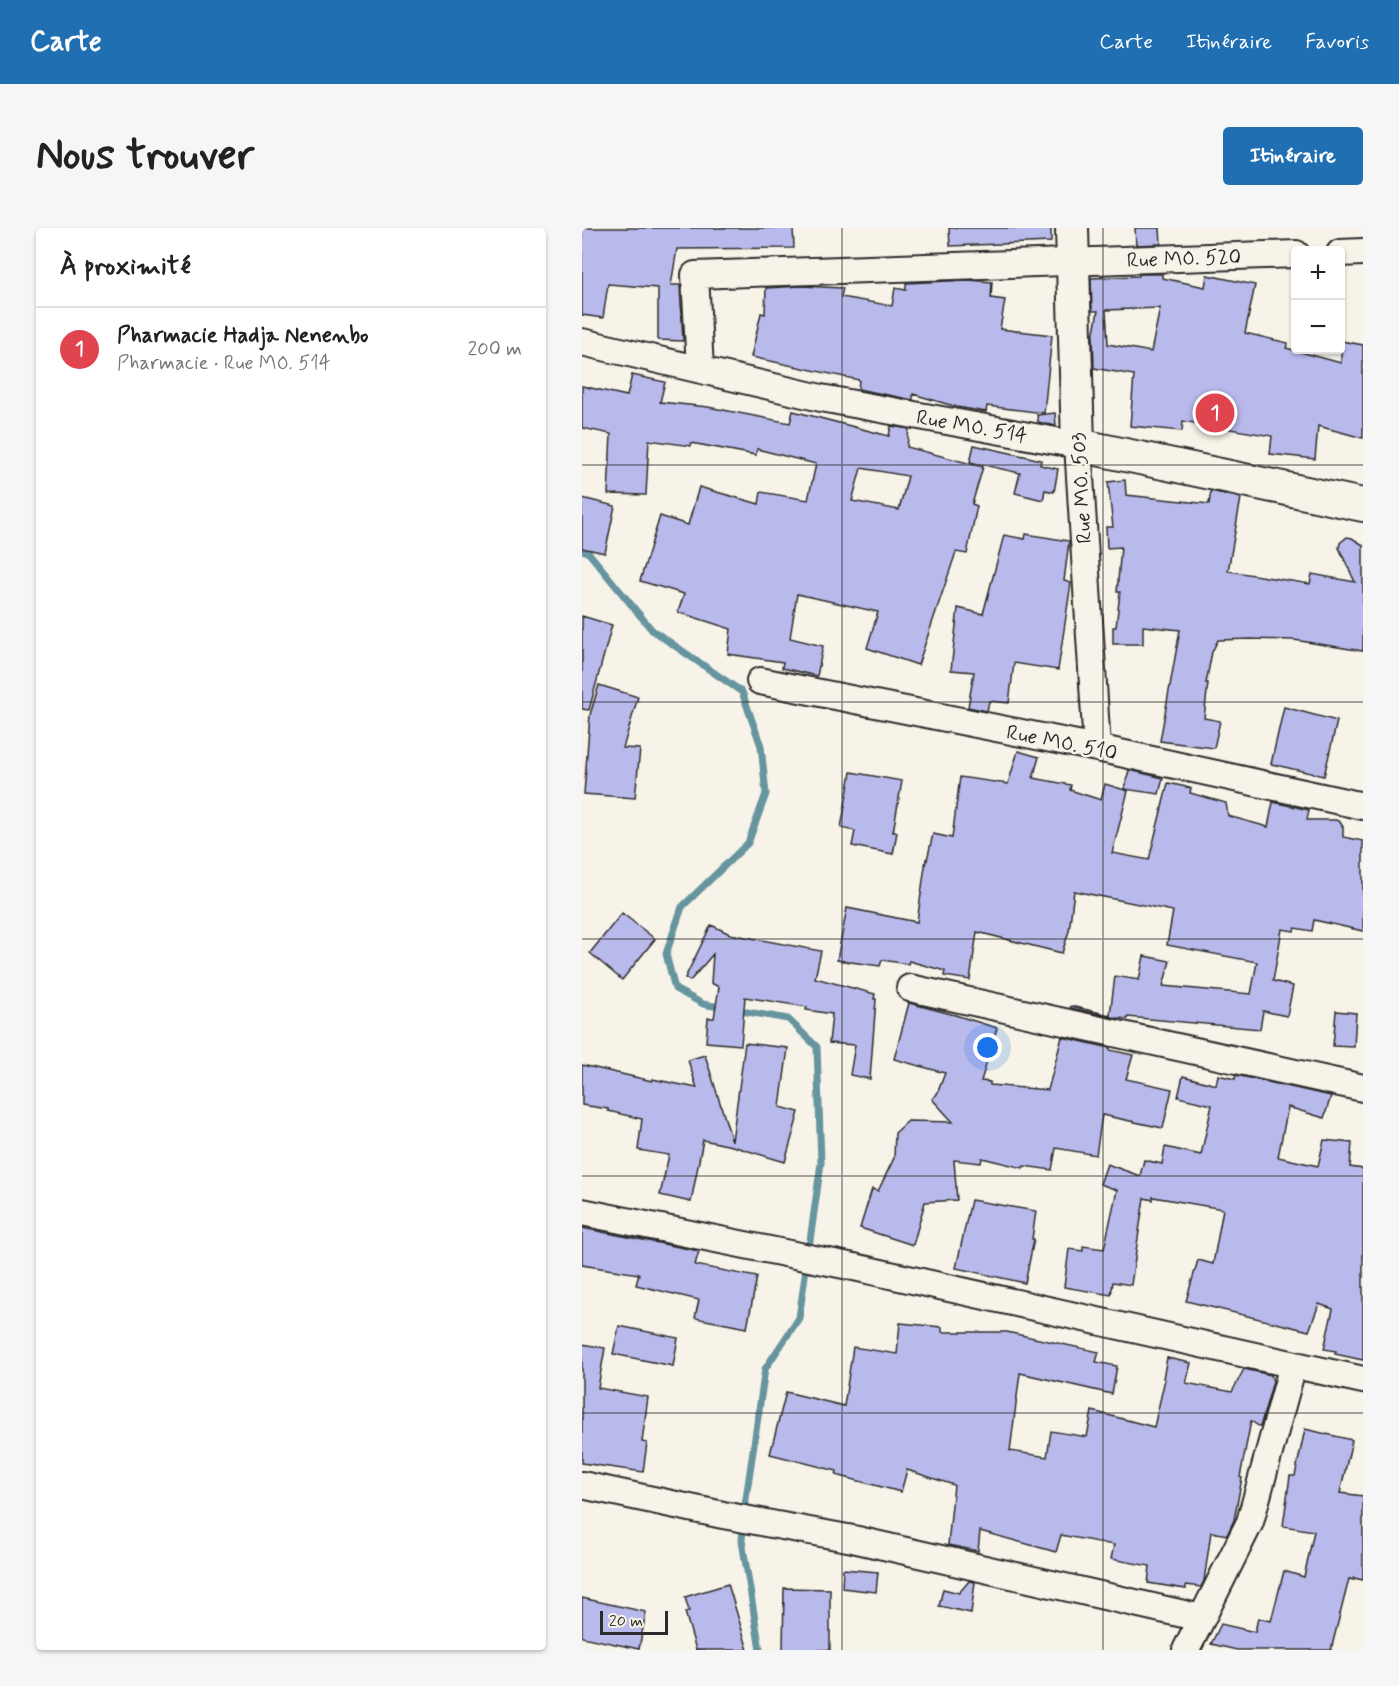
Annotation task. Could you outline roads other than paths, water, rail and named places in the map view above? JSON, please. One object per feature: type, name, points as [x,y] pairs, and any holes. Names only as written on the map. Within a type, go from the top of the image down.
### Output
[{"type":"street","name":"Rue MO. 503","points":[[1072,228],[1078,446],[1097,748]]},
{"type":"street","points":[[1345,253],[1363,252]]},
{"type":"street","name":"Rue MO. 520","points":[[700,369],[695,275],[1291,254]]},
{"type":"street","name":"Rue MO. 514","points":[[582,342],[820,398],[1078,446],[1363,505]]},
{"type":"street","name":"Rue MO. 510","points":[[760,681],[1097,748],[1363,806]]},
{"type":"street","points":[[910,988],[1363,1088]]},
{"type":"street","points":[[582,1212],[854,1267],[1363,1380]]},
{"type":"street","points":[[1186,1650],[1250,1522],[1293,1365]]},
{"type":"street","points":[[582,1485],[723,1515],[853,1539],[1201,1618]]},
{"type":"waterway","points":[[582,550],[588,552],[652,630],[742,692],[761,746],[766,794],[748,843],[682,907],[666,954],[675,989],[703,1004],[725,1008]]},
{"type":"waterway","points":[[736,1010],[788,1019],[817,1047],[821,1163],[799,1318],[765,1369],[744,1512],[742,1541],[760,1650]]},
{"type":"place","name":"Pharmacie Hadja Nenenbo","points":[[1215,413]]}]
